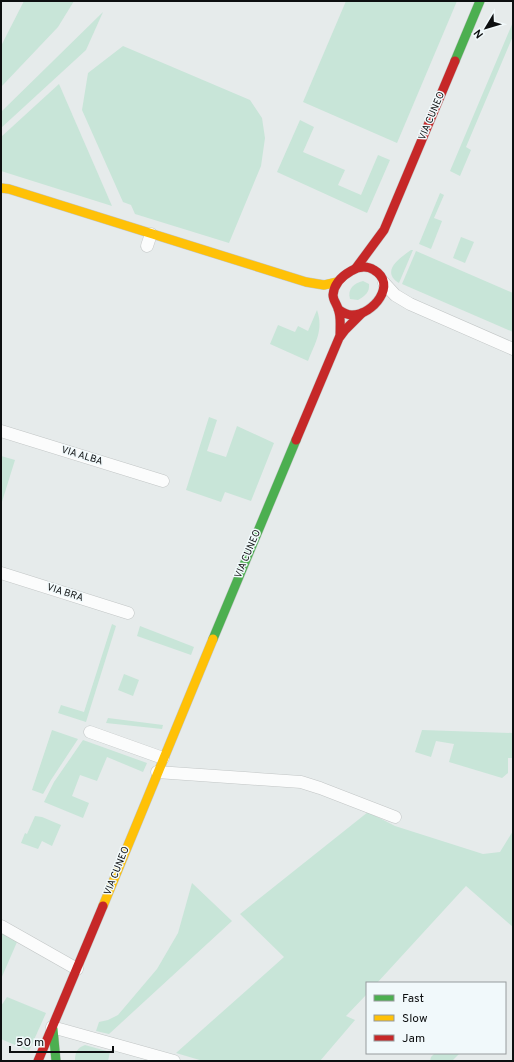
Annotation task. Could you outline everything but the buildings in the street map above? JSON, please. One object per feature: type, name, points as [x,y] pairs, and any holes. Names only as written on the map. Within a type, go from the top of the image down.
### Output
[{"type":"main road","name":"VIA CUNEO","points":[[340,336],[336,306],[333,296],[337,282],[348,272],[356,268],[384,230],[480,1]]},
{"type":"main road","points":[[1,188],[9,189],[306,282],[324,285],[337,282]]},
{"type":"main road","name":"VIA CUNEO","points":[[382,251],[384,230]]},
{"type":"main road","points":[[378,302],[384,290],[380,264]]},
{"type":"main road","points":[[356,268],[366,267],[374,269],[382,279]]},
{"type":"main road","points":[[306,282],[320,289],[336,306],[348,314],[354,315],[362,313]]},
{"type":"main road","name":"VIA CUNEO","points":[[38,1061],[157,772],[340,336],[362,313],[378,302]]},
{"type":"main road","points":[[52,1027],[56,1061]]},
{"type":"street","points":[[147,246],[151,234]]},
{"type":"street","points":[[382,279],[396,295],[410,304],[513,349]]},
{"type":"street","points":[[378,302],[392,301],[410,304]]},
{"type":"street","name":"VIA ALBA","points":[[1,431],[163,481]]},
{"type":"street","name":"VIA BRA","points":[[1,573],[128,613]]},
{"type":"street","points":[[90,732],[163,758]]},
{"type":"street","points":[[157,772],[301,782],[395,817]]},
{"type":"street","points":[[1,926],[77,969]]},
{"type":"street","points":[[52,1027],[174,1061]]},
{"type":"green space","points":[[24,1],[74,1],[58,27],[1,87],[1,46]]},
{"type":"green space","points":[[346,1],[457,1],[397,143],[303,102]]},
{"type":"green space","points":[[103,12],[86,50],[1,128],[1,112]]},
{"type":"green space","points":[[513,22],[513,36],[466,147],[471,150],[460,176],[450,171]]},
{"type":"green space","points":[[123,46],[250,100],[262,118],[265,138],[261,166],[229,243],[135,214],[131,205],[123,202],[82,110],[88,73]]},
{"type":"green space","points":[[59,84],[112,206],[1,171],[1,137]]},
{"type":"green space","points":[[300,120],[314,127],[303,152],[345,170],[338,185],[361,195],[378,155],[390,160],[367,213],[277,172]]},
{"type":"green space","points":[[440,193],[444,195],[434,218],[442,221],[431,249],[419,244]]},
{"type":"green space","points":[[461,237],[474,242],[465,263],[453,258]]},
{"type":"green space","points":[[413,250],[399,283],[391,274],[392,269],[397,261]]},
{"type":"green space","points":[[416,251],[513,293],[513,332],[402,284]]},
{"type":"green space","points":[[363,281],[369,284],[369,289],[366,294],[358,300],[350,299],[350,289],[357,283]]},
{"type":"green space","points":[[317,310],[320,324],[318,336],[308,361],[270,344],[278,325],[295,332],[298,326],[308,331]]},
{"type":"green space","points":[[209,417],[217,420],[207,451],[226,457],[237,426],[274,443],[251,501],[225,492],[221,502],[186,490]]},
{"type":"green space","points":[[1,456],[15,460],[1,505]]},
{"type":"green space","points":[[112,624],[116,626],[86,722],[58,713],[61,705],[84,712]]},
{"type":"green space","points":[[140,626],[194,647],[191,655],[137,636]]},
{"type":"green space","points":[[124,674],[139,680],[133,696],[118,690]]},
{"type":"green space","points":[[108,718],[163,725],[162,729],[106,723]]},
{"type":"green space","points":[[52,730],[78,739],[43,794],[32,790]]},
{"type":"green space","points":[[422,730],[513,733],[513,758],[508,758],[508,773],[502,778],[449,762],[454,744],[436,741],[431,757],[415,752]]},
{"type":"green space","points":[[83,740],[147,763],[143,772],[107,757],[97,781],[80,775],[72,796],[89,803],[83,818],[44,802],[54,782]]},
{"type":"green space","points":[[368,812],[395,826],[483,854],[500,852],[513,831],[513,927],[466,886],[378,982],[366,982],[366,995],[346,1016],[355,1020],[320,1061],[203,1061],[176,1053],[284,957],[240,914]]},
{"type":"green space","points":[[35,816],[42,817],[61,825],[52,846],[42,841],[38,849],[21,843]]},
{"type":"green space","points":[[192,883],[232,921],[109,1034],[96,1031],[99,1022],[108,1020],[118,1015],[157,969],[178,933]]},
{"type":"green space","points":[[1,932],[17,942],[1,979]]},
{"type":"green space","points":[[7,997],[46,1013],[29,1051],[1,1039],[1,1006]]},
{"type":"green space","points":[[85,1045],[110,1052],[108,1061],[75,1061],[77,1051]]},
{"type":"green space","points":[[434,1054],[459,1054],[452,1061],[430,1061]]},
{"type":"traffic: fast","points":[[455,61],[480,1]]},
{"type":"traffic: fast","points":[[213,639],[296,440]]},
{"type":"traffic: fast","points":[[53,1029],[56,1061]]},
{"type":"traffic: slow","points":[[1,188],[9,189],[306,282],[324,285],[337,282]]},
{"type":"traffic: slow","points":[[103,906],[213,639]]},
{"type":"traffic: jam","points":[[356,268],[384,230],[455,61]]},
{"type":"traffic: jam","points":[[338,309],[340,310],[341,311],[345,313],[352,315],[360,314],[368,310],[380,298],[384,283],[381,276],[371,268],[359,268],[348,273],[337,284],[333,295],[340,315],[340,336]]},
{"type":"traffic: jam","points":[[296,440],[339,338],[362,313]]},
{"type":"traffic: jam","points":[[38,1061],[103,906]]}]
